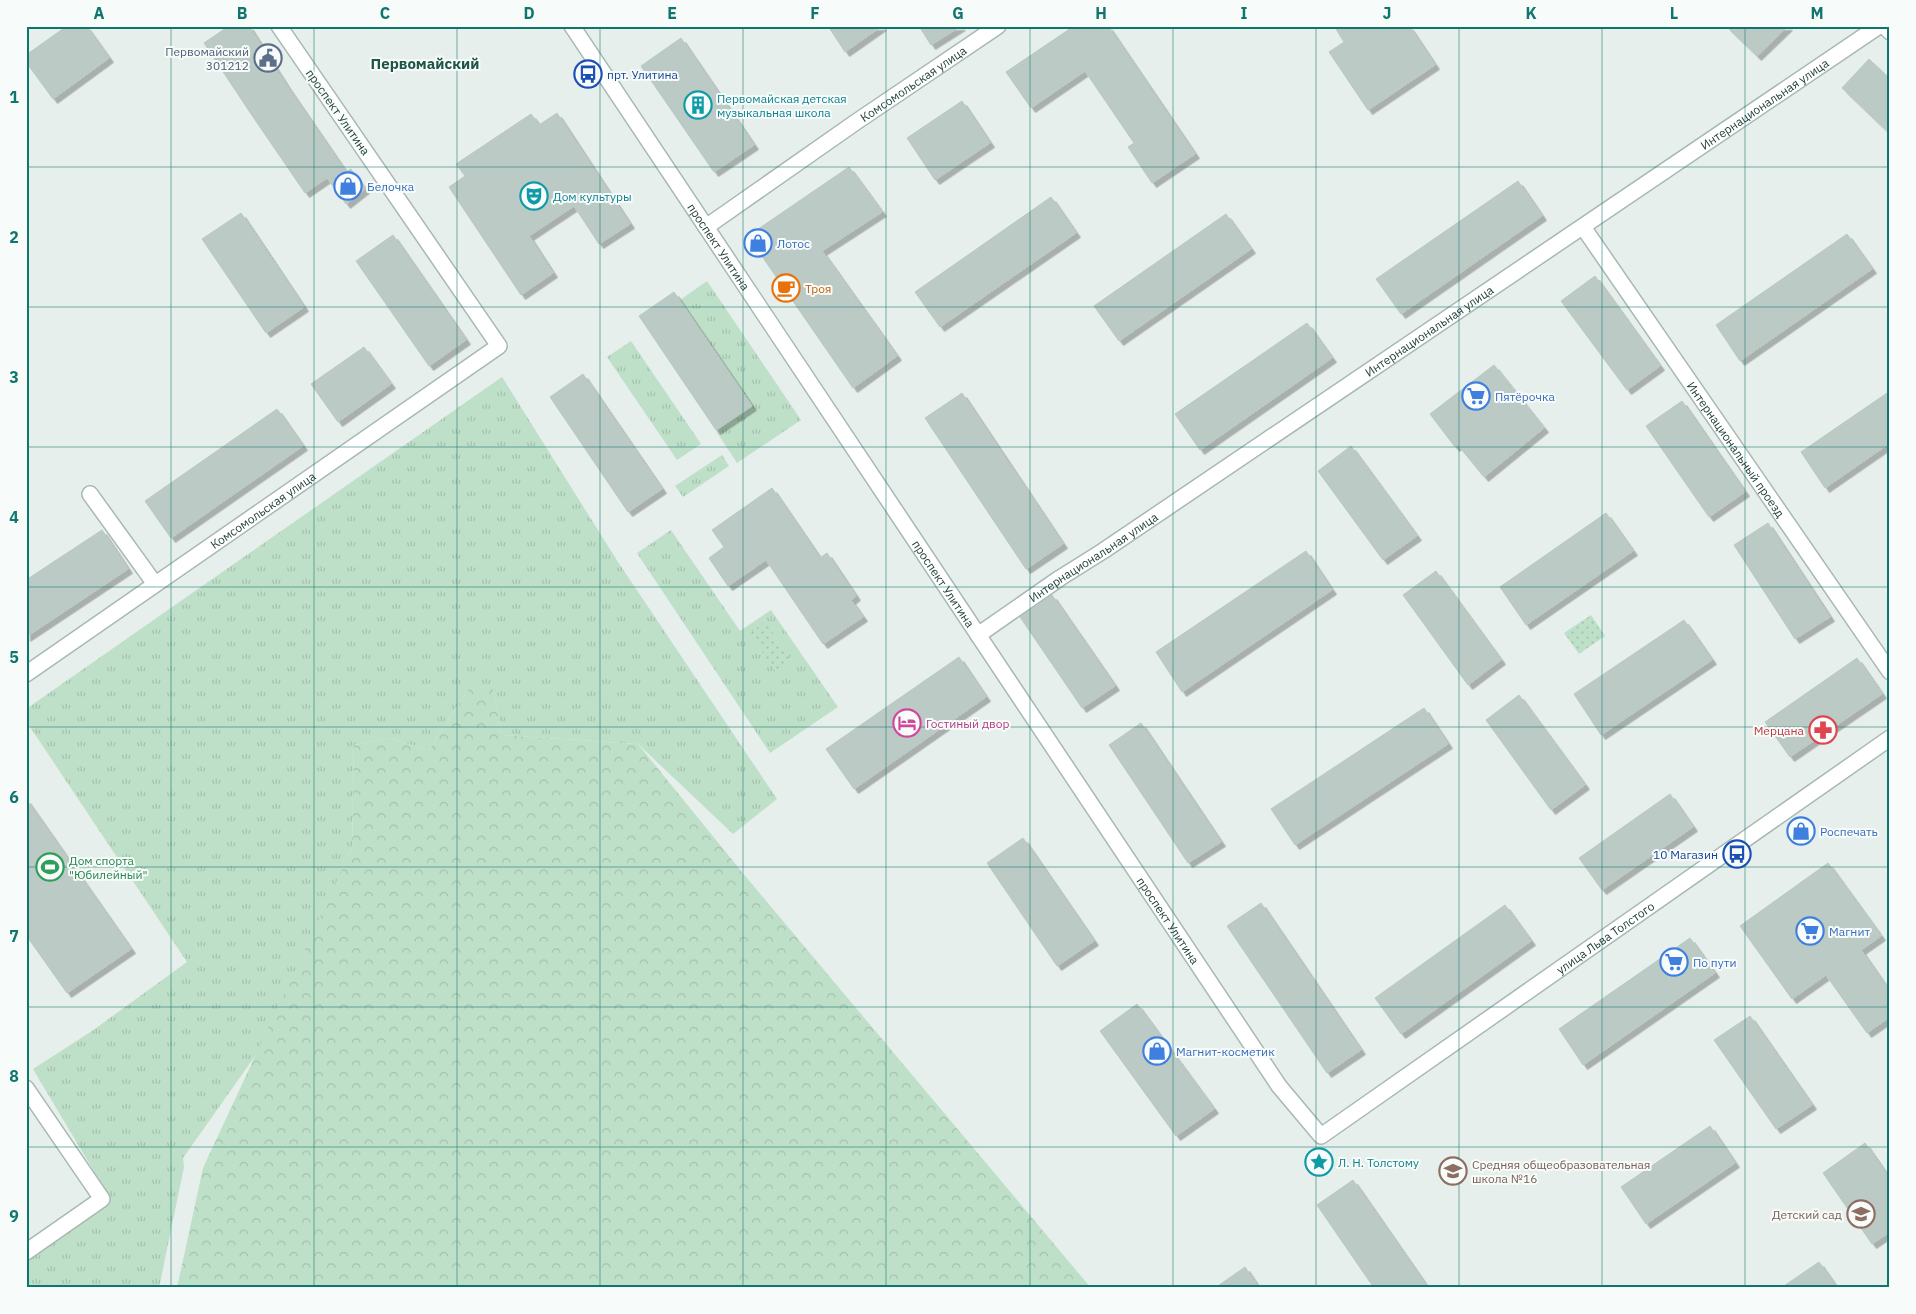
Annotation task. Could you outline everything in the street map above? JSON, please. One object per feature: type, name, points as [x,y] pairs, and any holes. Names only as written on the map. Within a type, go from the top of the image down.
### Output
[{"type":"street","name":"проспект Улитина","points":[[279,26],[499,346]]},
{"type":"street","name":"проспект Улитина","points":[[572,26],[1279,1086],[1321,1136]]},
{"type":"street","name":"Комсомольская улица","points":[[706,227],[879,106],[998,26]]},
{"type":"street","name":"Интернациональная улица","points":[[978,635],[1879,26]]},
{"type":"street","points":[[1884,26],[1890,32]]},
{"type":"street","name":"Интернациональный проезд","points":[[1582,227],[1890,672]]},
{"type":"street","name":"Комсомольская улица","points":[[26,674],[499,346]]},
{"type":"street","points":[[90,494],[155,584]]},
{"type":"street","name":"улица Льва Толстого","points":[[1321,1136],[1890,738]]},
{"type":"street","points":[[26,1088],[102,1200],[26,1252]]},
{"type":"green space","points":[[707,281],[801,420],[737,463],[716,431],[752,406],[680,300]]},
{"type":"green space","points":[[631,341],[701,444],[677,460],[607,357]]},
{"type":"green space","points":[[502,377],[618,562],[777,799],[733,834],[638,744],[502,735],[493,689],[469,688],[429,750],[388,738],[354,745],[352,848],[265,1042],[183,1158],[184,1167],[159,1288],[26,1288],[26,1262],[111,1200],[33,1069],[92,1031],[187,962],[26,721],[26,709]]},
{"type":"green space","points":[[722,455],[729,466],[683,497],[675,486]]},
{"type":"green space","points":[[671,530],[740,631],[771,610],[838,707],[770,753],[637,553]]},
{"type":"green space","points":[[1591,615],[1605,636],[1579,654],[1564,633]]},
{"type":"green space","points":[[765,622],[792,661],[776,672],[749,633]]},
{"type":"green space","points":[[469,688],[493,688],[502,735],[638,744],[746,877],[1091,1288],[177,1288],[203,1168],[352,848],[354,745],[388,738],[429,750]]},
{"type":"building","points":[[67,26],[86,26],[109,58],[53,99],[26,62],[26,55]]},
{"type":"building","points":[[229,26],[249,26],[287,86],[346,172],[351,169],[365,189],[346,204],[327,178],[305,193],[204,43]]},
{"type":"building","points":[[828,26],[882,26],[845,52]]},
{"type":"building","points":[[919,26],[961,26],[931,45]]},
{"type":"building","points":[[1074,26],[1108,26],[1195,154],[1152,183],[1128,147],[1134,143],[1085,71],[1031,108],[1006,72]]},
{"type":"building","points":[[1334,26],[1409,26],[1435,65],[1368,110],[1329,52],[1344,42]]},
{"type":"building","points":[[1726,26],[1788,26],[1757,56]]},
{"type":"building","name":"Первомайская детская музыкальная школа","points":[[681,38],[754,145],[714,172],[641,66]]},
{"type":"building","points":[[1869,59],[1890,79],[1890,134],[1842,88]]},
{"type":"building","points":[[962,101],[990,143],[935,180],[907,138]]},
{"type":"building","name":"Дом культуры","points":[[557,113],[630,224],[599,244],[574,206],[529,236],[553,273],[521,295],[449,187],[465,176],[456,164],[531,114],[539,125]]},
{"type":"building","points":[[849,167],[882,212],[822,251],[897,356],[853,388],[748,236]]},
{"type":"building","points":[[1518,181],[1542,216],[1401,314],[1376,279]]},
{"type":"building","points":[[1051,197],[1076,233],[940,327],[915,292]]},
{"type":"building","points":[[241,213],[304,307],[266,333],[202,239]]},
{"type":"building","points":[[1226,214],[1251,249],[1119,341],[1094,306]]},
{"type":"building","points":[[1847,234],[1872,269],[1740,361],[1716,325]]},
{"type":"building","points":[[393,235],[466,340],[429,366],[356,261]]},
{"type":"building","points":[[1595,276],[1660,366],[1627,390],[1561,301]]},
{"type":"building","points":[[674,292],[752,406],[716,430],[639,316]]},
{"type":"building","points":[[1307,323],[1332,358],[1200,450],[1175,414]]},
{"type":"building","points":[[364,347],[391,384],[338,422],[311,384]]},
{"type":"building","points":[[1494,365],[1544,428],[1484,477],[1458,445],[1455,447],[1430,414]]},
{"type":"building","points":[[583,374],[662,489],[628,512],[550,397]]},
{"type":"building","points":[[1890,391],[1890,443],[1825,488],[1801,452]]},
{"type":"building","points":[[962,393],[1063,544],[1026,569],[925,418]]},
{"type":"building","points":[[1682,401],[1745,492],[1709,517],[1646,426]]},
{"type":"building","points":[[277,409],[303,446],[171,538],[145,501]]},
{"type":"building","points":[[1351,446],[1417,536],[1383,560],[1318,471]]},
{"type":"building","points":[[772,488],[820,558],[827,553],[856,596],[851,600],[863,617],[823,644],[766,560],[728,586],[709,558],[724,547],[712,530]]},
{"type":"building","points":[[1606,513],[1633,551],[1526,625],[1500,587]]},
{"type":"building","points":[[1768,523],[1830,617],[1795,639],[1734,545]]},
{"type":"building","points":[[102,530],[128,569],[26,637],[26,580]]},
{"type":"building","points":[[1306,551],[1332,590],[1182,692],[1156,652]]},
{"type":"building","points":[[1436,571],[1501,660],[1468,685],[1403,595]]},
{"type":"building","points":[[1052,595],[1115,686],[1082,708],[1020,617]]},
{"type":"building","points":[[1684,620],[1712,660],[1601,735],[1574,694]]},
{"type":"building","name":"Гостиный двор","points":[[959,657],[986,697],[854,789],[826,749]]},
{"type":"building","points":[[1857,658],[1882,694],[1790,757],[1765,722]]},
{"type":"building","points":[[1519,695],[1585,785],[1551,810],[1486,720]]},
{"type":"building","points":[[1424,708],[1448,744],[1295,845],[1271,809]]},
{"type":"building","points":[[1141,723],[1221,842],[1188,863],[1109,745]]},
{"type":"building","points":[[1670,794],[1693,827],[1602,890],[1579,858]]},
{"type":"building","name":"Дом спорта \"Юбилейный\"","points":[[26,799],[131,949],[67,993],[26,935]]},
{"type":"building","points":[[1023,838],[1094,941],[1057,966],[987,863]]},
{"type":"building","name":"Магнит","points":[[1828,863],[1881,936],[1861,950],[1890,992],[1890,1017],[1867,1033],[1826,975],[1792,999],[1740,926]]},
{"type":"building","points":[[1261,903],[1361,1050],[1327,1073],[1227,926]]},
{"type":"building","points":[[1505,905],[1531,941],[1401,1034],[1375,998]]},
{"type":"building","points":[[1690,938],[1715,973],[1583,1065],[1559,1029]]},
{"type":"building","points":[[1137,1004],[1214,1109],[1176,1136],[1100,1031]]},
{"type":"building","points":[[1750,1016],[1812,1105],[1776,1129],[1714,1040]]},
{"type":"building","points":[[1710,1126],[1735,1163],[1646,1224],[1621,1187]]},
{"type":"building","points":[[1865,1143],[1890,1179],[1890,1232],[1872,1244],[1823,1173]]},
{"type":"building","points":[[1353,1180],[1428,1288],[1374,1288],[1317,1205]]},
{"type":"building","points":[[1819,1262],[1837,1288],[1781,1288]]},
{"type":"building","points":[[1245,1267],[1259,1288],[1215,1288]]},
{"type":"place","name":"Первомайский 301212","points":[[268,58]]},
{"type":"place","name":"прт. Улитина","points":[[588,74]]},
{"type":"place","name":"Первомайская детская музыкальная школа","points":[[698,105]]},
{"type":"place","name":"Белочка","points":[[348,186]]},
{"type":"place","name":"Дом культуры","points":[[534,196]]},
{"type":"place","name":"Лотос","points":[[758,243]]},
{"type":"place","name":"Троя","points":[[786,288]]},
{"type":"place","name":"Пятёрочка","points":[[1476,396]]},
{"type":"place","name":"Гостиный двор","points":[[907,723]]},
{"type":"place","name":"Мерцана","points":[[1823,730]]},
{"type":"place","name":"Роспечать","points":[[1801,831]]},
{"type":"place","name":"10 Магазин","points":[[1737,854]]},
{"type":"place","name":"Дом спорта \"Юбилейный\"","points":[[50,867]]},
{"type":"place","name":"Магнит","points":[[1810,931]]},
{"type":"place","name":"По пути","points":[[1674,962]]},
{"type":"place","name":"Магнит-косметик","points":[[1157,1051]]},
{"type":"place","name":"Л. Н. Толстому","points":[[1319,1162]]},
{"type":"place","name":"Средняя общеобразовательная школа №16","points":[[1453,1171]]},
{"type":"place","name":"Детский сад","points":[[1861,1214]]},
{"type":"district","name":"Первомайский","points":[[425,63]]}]
